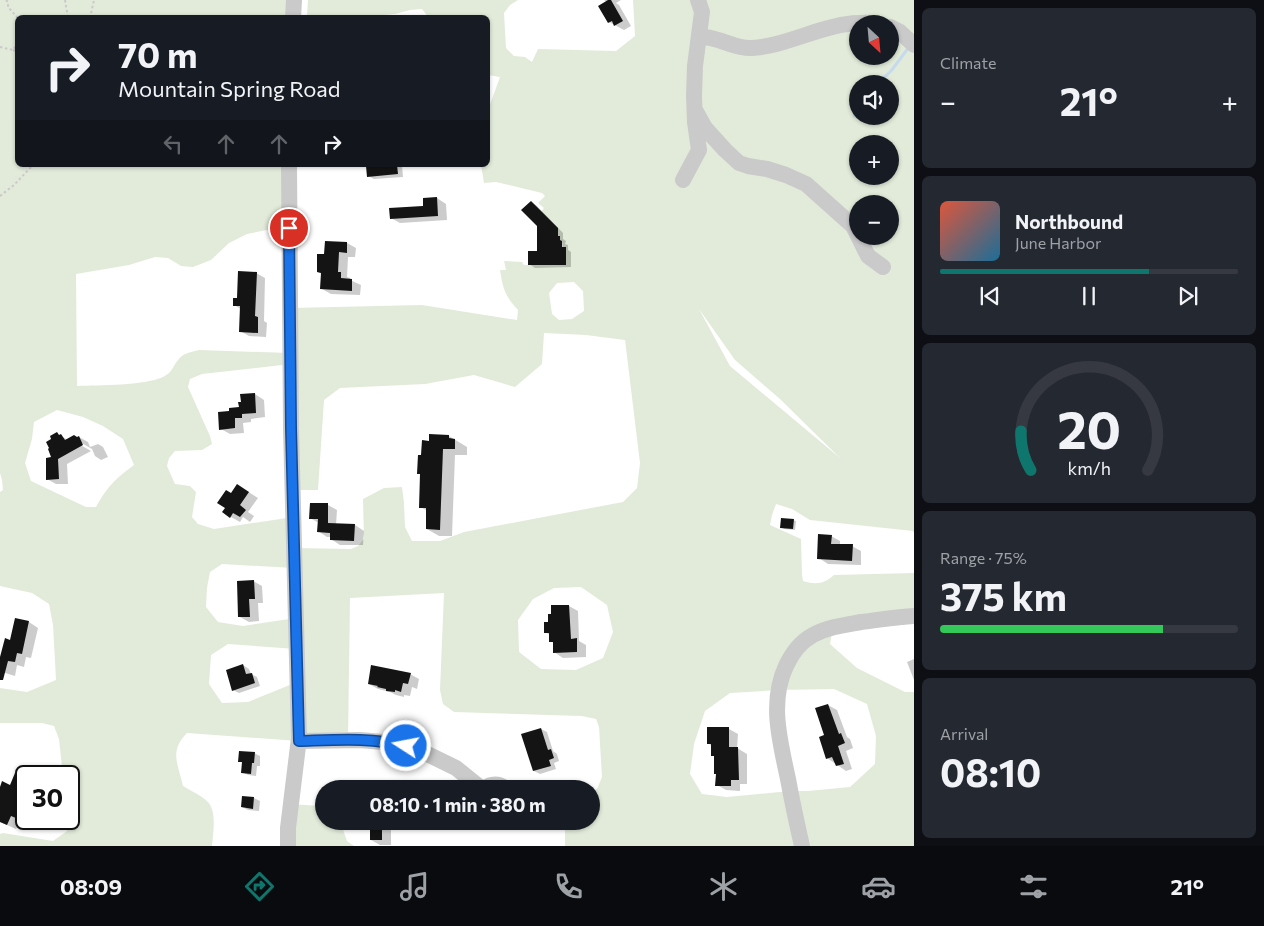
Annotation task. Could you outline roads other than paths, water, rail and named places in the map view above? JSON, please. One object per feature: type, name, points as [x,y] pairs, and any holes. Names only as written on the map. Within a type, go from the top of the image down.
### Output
[{"type":"street","points":[[293,15],[294,0]]},
{"type":"street","points":[[682,180],[699,150],[694,110],[695,71],[702,12],[698,0]]},
{"type":"street","points":[[699,36],[749,48],[778,43],[834,26],[849,24]]},
{"type":"street","points":[[899,32],[912,43]]},
{"type":"street","points":[[694,110],[705,128],[739,163],[767,169],[806,184],[849,222]]},
{"type":"street","points":[[288,846],[288,828],[299,741],[291,428],[289,167]]},
{"type":"street","points":[[862,245],[868,256],[883,267]]},
{"type":"street","points":[[802,846],[779,735],[778,690],[783,672],[791,656],[801,644],[813,635],[832,627],[886,618],[914,616]]},
{"type":"street","points":[[299,741],[360,740],[394,743],[419,750],[456,768],[471,780]]},
{"type":"waterway","points":[[887,75],[909,47]]}]
